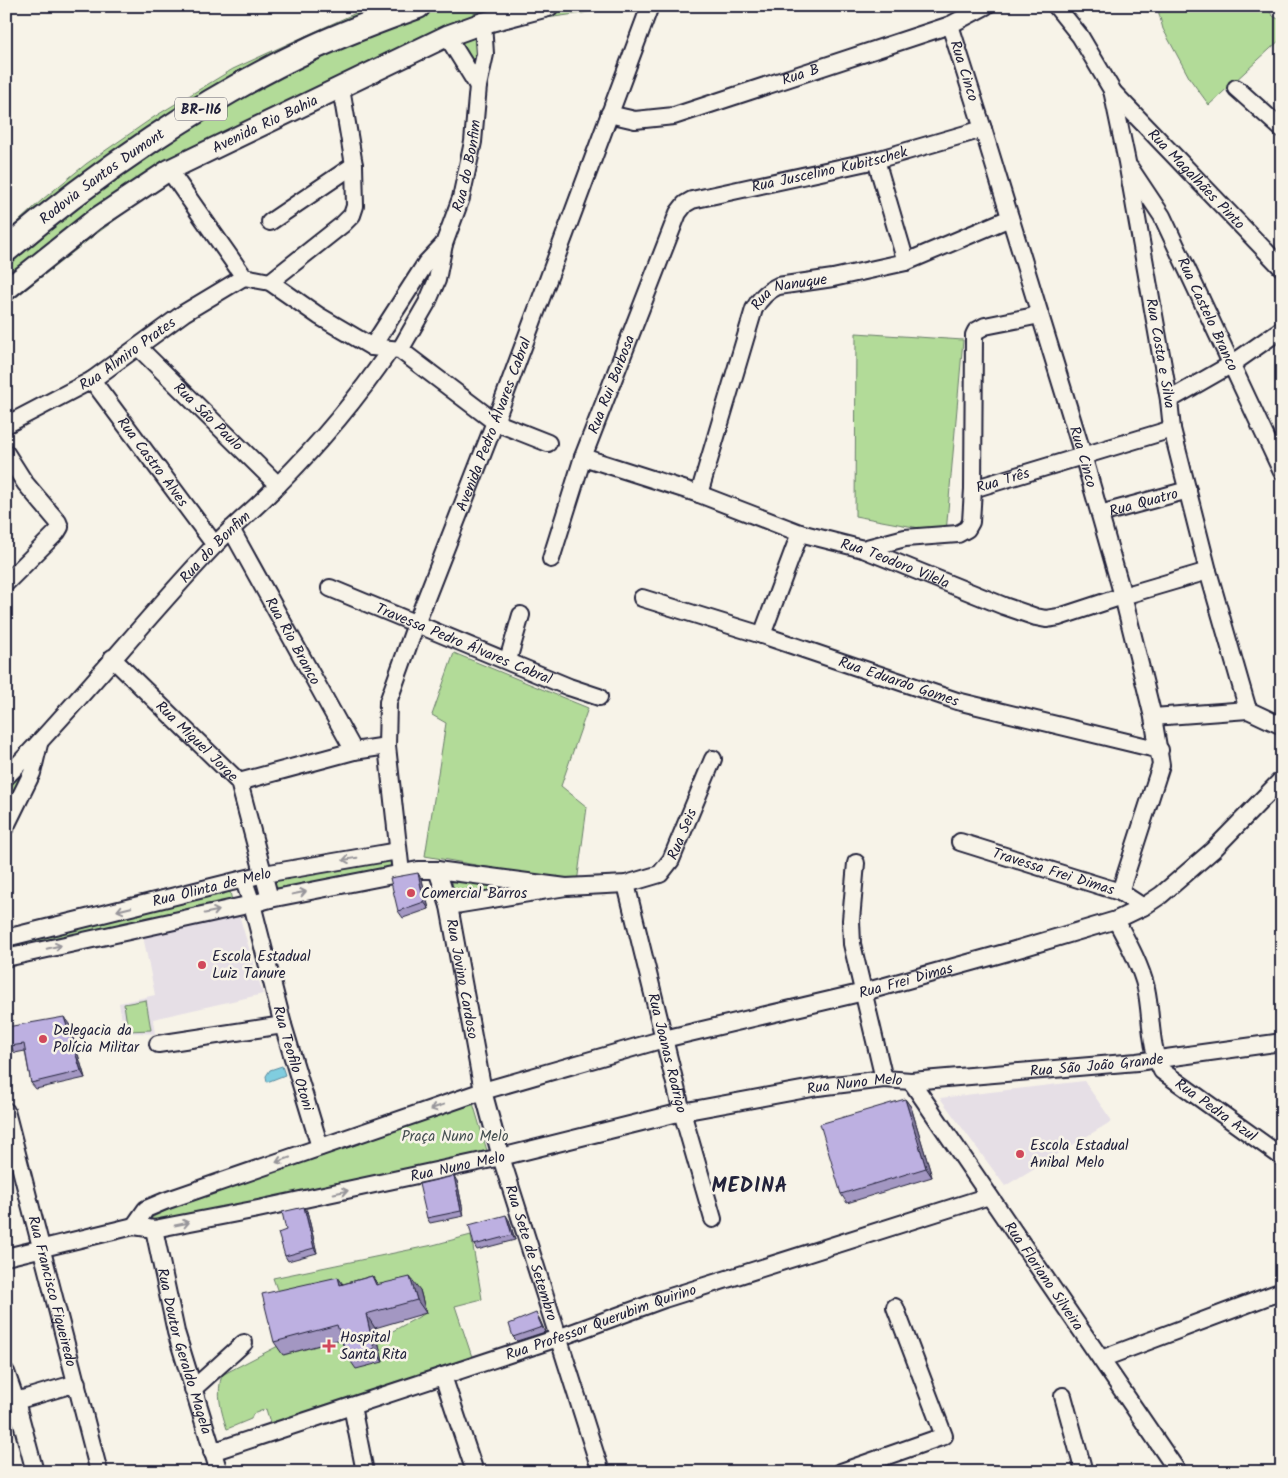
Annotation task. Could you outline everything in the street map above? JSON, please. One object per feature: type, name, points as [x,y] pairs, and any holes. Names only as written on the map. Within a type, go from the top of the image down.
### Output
[{"type":"highway","name":"Rodovia Santos Dumont","points":[[6,250],[47,215],[103,174],[172,127],[239,86],[312,48],[418,6]]},
{"type":"main road","name":"Avenida Rio Bahia","points":[[6,290],[94,220],[168,170],[447,36],[483,23],[548,6]]},
{"type":"street","name":"Avenida Pedro Álvares Cabral","points":[[398,851],[387,746],[388,702],[650,6]]},
{"type":"street","name":"Rua B","points":[[609,114],[635,120],[674,116],[950,25],[986,6]]},
{"type":"street","name":"Rua Costa e Silva","points":[[1056,6],[1080,36],[1112,90],[1169,400],[1172,429],[1208,571],[1248,710]]},
{"type":"street","name":"Rua do Bonfim","points":[[6,777],[39,744],[112,658],[215,545],[278,485],[330,430],[395,350],[427,303],[437,280],[444,244],[462,198],[473,142],[478,86],[486,54],[483,23]]},
{"type":"street","name":"Rua Cinco","points":[[950,25],[1083,455],[1123,596],[1160,750],[1161,765],[1120,892]]},
{"type":"street","points":[[447,36],[478,86]]},
{"type":"street","points":[[270,282],[342,225],[352,214],[355,206],[354,165],[341,88]]},
{"type":"street","points":[[1236,88],[1282,129]]},
{"type":"street","name":"Rua Magalhães Pinto","points":[[1112,90],[1282,268]]},
{"type":"street","name":"Rua Juscelino Kubitschek","points":[[678,213],[685,204],[692,200],[876,160],[983,129]]},
{"type":"street","points":[[876,160],[906,262]]},
{"type":"street","name":"Rua Castelo Branco","points":[[1126,162],[1162,216],[1282,472]]},
{"type":"street","points":[[270,222],[354,165]]},
{"type":"street","points":[[168,170],[244,277],[270,282],[319,316],[372,347],[395,350],[495,422],[548,443]]},
{"type":"street","name":"Rua Rui Barbosa","points":[[550,559],[583,457],[678,213]]},
{"type":"street","points":[[1138,228],[1162,216]]},
{"type":"street","name":"Rua Nanuque","points":[[699,494],[754,309],[759,300],[770,289],[906,262],[1010,218]]},
{"type":"street","name":"Rua do Bonfim","points":[[372,347],[426,264],[444,244]]},
{"type":"street","name":"Rua Almiro Prates","points":[[6,425],[92,380],[184,313],[244,277]]},
{"type":"street","points":[[973,489],[974,335],[976,330],[985,326],[1040,314]]},
{"type":"street","points":[[1169,400],[1232,364],[1282,329]]},
{"type":"street","name":"Rua São Paulo","points":[[138,347],[278,485]]},
{"type":"street","name":"Rua Castro Alves","points":[[92,380],[215,545]]},
{"type":"street","name":"Rua Três","points":[[863,549],[905,538],[958,534],[967,529],[971,522],[973,489],[1172,429]]},
{"type":"street","points":[[6,453],[26,483],[60,527],[6,583]]},
{"type":"street","name":"Rua Teodoro Vilela","points":[[583,457],[699,494],[800,533],[863,549],[1004,606],[1046,619],[1059,617],[1208,571]]},
{"type":"street","name":"Rua Quatro","points":[[1100,514],[1188,490]]},
{"type":"street","name":"Rua Rio Branco","points":[[231,529],[354,751]]},
{"type":"street","points":[[762,635],[800,533]]},
{"type":"street","name":"Travessa Pedro Álvares Cabral","points":[[330,588],[508,660],[569,687],[599,697]]},
{"type":"street","name":"Rua Eduardo Gomes","points":[[642,598],[762,635],[957,701],[1160,750]]},
{"type":"street","points":[[508,660],[521,615]]},
{"type":"street","name":"Rua Miguel Jorge","points":[[112,658],[239,782],[270,899]]},
{"type":"street","points":[[1153,717],[1248,710],[1282,726]]},
{"type":"street","name":"Rua do Bonfim","points":[[8,816],[32,773],[39,744]]},
{"type":"street","points":[[239,782],[354,751],[387,746]]},
{"type":"street","name":"Rua Seis","points":[[626,884],[660,874],[666,868],[713,759]]},
{"type":"street","name":"Rua Frei Dimas","points":[[483,1091],[664,1039],[864,992],[1116,920],[1143,907],[1161,895],[1213,850],[1282,779]]},
{"type":"street","name":"Travessa Frei Dimas","points":[[960,842],[1120,892],[1143,907]]},
{"type":"street","points":[[398,851],[401,873]]},
{"type":"street","name":"Rua Olinta de Melo","points":[[6,938],[264,874],[398,851]]},
{"type":"street","points":[[856,863],[851,920],[852,944],[884,1079]]},
{"type":"street","name":"Rua Olinta de Melo","points":[[6,958],[270,899],[401,873],[437,870],[566,887]]},
{"type":"street","name":"Rua Jovino Cardoso","points":[[437,870],[449,906],[483,1091]]},
{"type":"street","name":"Rua Teofilo Otoni","points":[[244,880],[283,1025],[320,1147]]},
{"type":"street","name":"Rua Olinta de Melo","points":[[449,906],[566,887],[626,884]]},
{"type":"street","name":"Rua Joanas Rodrigo","points":[[626,884],[682,1112],[714,1219]]},
{"type":"street","points":[[1116,920],[1146,988],[1155,1059]]},
{"type":"street","points":[[158,1044],[283,1025]]},
{"type":"street","name":"Rua São João Grande","points":[[911,1081],[1155,1059],[1282,1042]]},
{"type":"street","name":"Rua Pedra Azul","points":[[1155,1059],[1167,1076],[1282,1157]]},
{"type":"street","name":"Rua Nuno Melo","points":[[6,1257],[42,1250],[134,1226],[154,1229],[258,1209],[501,1157],[682,1112],[818,1087],[884,1079],[911,1081]]},
{"type":"street","name":"Rua Floriano Silveira","points":[[911,1081],[1178,1472]]},
{"type":"street","points":[[134,1226],[146,1209],[165,1201],[483,1091]]},
{"type":"street","name":"Rua Sete de Setembro","points":[[483,1091],[501,1157],[601,1472]]},
{"type":"street","name":"Rua Francisco Figueiredo","points":[[6,1111],[99,1472]]},
{"type":"street","name":"Rua Professor Querubim Quirino","points":[[212,1452],[558,1338],[664,1300],[990,1196]]},
{"type":"street","name":"Rua Doutor Geraldo Magela","points":[[154,1229],[176,1332],[212,1452],[220,1472]]},
{"type":"street","points":[[1101,1358],[1282,1290]]},
{"type":"street","points":[[841,1472],[944,1436],[895,1307]]},
{"type":"street","points":[[194,1388],[244,1343]]},
{"type":"street","points":[[6,1372],[16,1401],[35,1472]]},
{"type":"street","points":[[443,1376],[475,1472]]},
{"type":"street","points":[[16,1401],[77,1383]]},
{"type":"street","points":[[1063,1396],[1084,1472]]},
{"type":"street","points":[[352,1406],[365,1472]]},
{"type":"shaded area","name":"Escola Estadual Luiz Tanure","points":[[239,915],[263,994],[153,1019],[155,1034],[124,1032],[119,1003],[155,995],[143,936]]},
{"type":"shaded area","name":"Escola Estadual Anibal Melo","points":[[1084,1081],[1112,1121],[1005,1186],[940,1098]]},
{"type":"green space","points":[[371,6],[613,6],[583,13],[539,19],[477,37],[479,67],[457,42],[179,173],[96,234],[6,305],[6,233],[43,199],[86,164],[154,117],[233,69]]},
{"type":"green space","points":[[1157,6],[1265,6],[1273,16],[1282,21],[1282,38],[1209,105],[1190,79],[1163,29]]},
{"type":"green space","points":[[856,333],[963,340],[946,533],[855,516]]},
{"type":"green space","points":[[454,653],[588,708],[561,786],[587,807],[577,883],[425,856],[446,723],[432,715]]},
{"type":"green space","points":[[29,763],[6,815],[6,784]]},
{"type":"green space","points":[[392,855],[393,867],[272,891],[269,878]]},
{"type":"green space","points":[[451,876],[521,887],[455,897]]},
{"type":"green space","points":[[230,892],[233,905],[6,956],[6,943]]},
{"type":"green space","points":[[146,1000],[151,1030],[128,1031],[124,1004]]},
{"type":"green space","name":"Praça Nuno Melo","points":[[473,1103],[488,1154],[171,1222],[145,1221],[207,1193]]},
{"type":"green space","name":"Hospital Santa Rita","points":[[471,1235],[482,1299],[455,1306],[473,1360],[271,1426],[266,1409],[253,1414],[251,1419],[227,1429],[219,1395],[222,1375],[280,1345],[284,1355],[353,1336],[378,1339],[426,1313],[280,1298],[273,1278],[433,1245]]},
{"type":"water","points":[[282,1066],[285,1075],[267,1082],[266,1076],[270,1070]]},
{"type":"building","name":"Comercial Barros","points":[[418,873],[424,902],[398,911],[390,878]]},
{"type":"building","points":[[64,1017],[81,1071],[31,1083],[24,1044],[10,1046],[7,1027]]},
{"type":"building","points":[[905,1099],[926,1168],[841,1194],[820,1124]]},
{"type":"building","points":[[454,1176],[461,1211],[427,1218],[419,1184]]},
{"type":"building","points":[[304,1207],[314,1248],[285,1256],[278,1233],[286,1230],[282,1212]]},
{"type":"building","points":[[506,1215],[512,1235],[474,1245],[469,1225]]},
{"type":"building","points":[[372,1276],[376,1285],[410,1277],[417,1300],[366,1314],[374,1349],[347,1356],[337,1325],[274,1342],[262,1294],[338,1277],[340,1285]]},
{"type":"building","points":[[536,1313],[542,1327],[513,1337],[509,1324]]},
{"type":"place","name":"Comercial Barros","points":[[411,893]]},
{"type":"place","name":"Escola Estadual Luiz Tanure","points":[[202,965]]},
{"type":"place","name":"Delegacia da Polícia Militar","points":[[43,1039]]},
{"type":"place","name":"Escola Estadual Anibal Melo","points":[[1020,1154]]},
{"type":"place","name":"Hospital Santa Rita","points":[[329,1346]]},
{"type":"district","name":"MEDINA","points":[[750,1185]]}]
